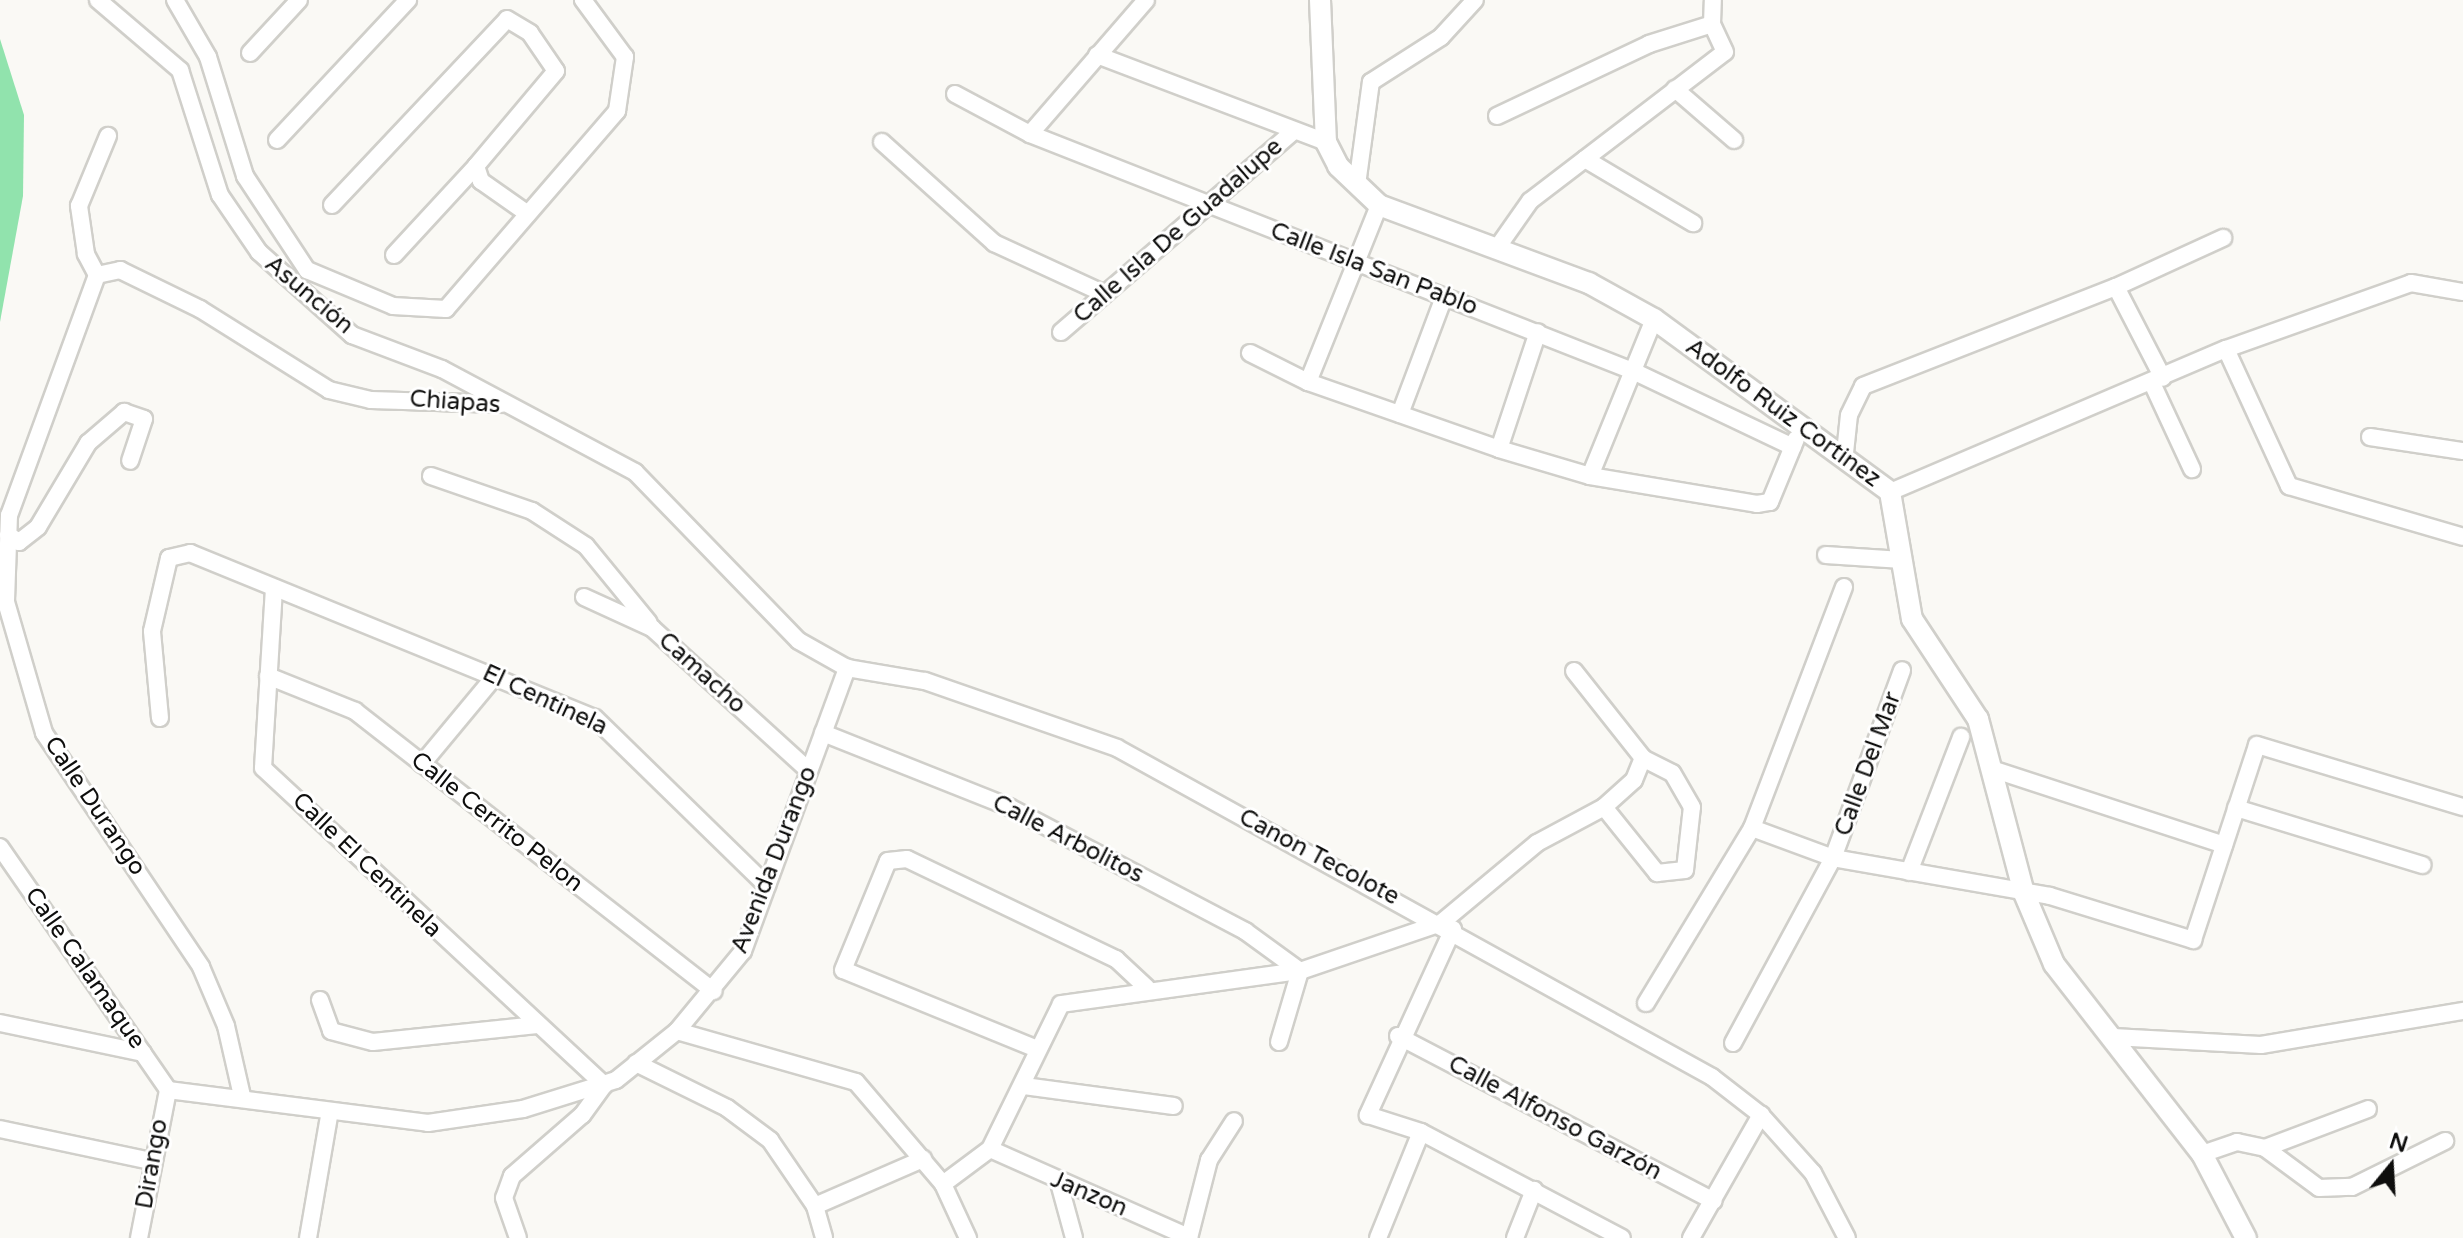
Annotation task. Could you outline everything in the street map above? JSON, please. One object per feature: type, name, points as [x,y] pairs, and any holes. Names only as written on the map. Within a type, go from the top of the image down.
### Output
[{"type":"main road","points":[[1320,0],[1326,142]]},
{"type":"main road","name":"Adolfo Ruiz Cortinez","points":[[1326,142],[1357,185],[1379,205],[1497,248],[1654,319],[1845,453],[1890,492],[1912,619],[1978,719],[1995,770],[2024,893],[2054,964],[2202,1154],[2246,1238]]},
{"type":"street","name":"Asunción","points":[[98,0],[180,70],[220,195],[297,291],[352,335],[510,405]]},
{"type":"street","points":[[250,53],[299,0]]},
{"type":"street","points":[[277,140],[408,0]]},
{"type":"street","points":[[178,1],[208,57],[245,176],[307,270],[324,282],[393,306],[446,309],[617,111],[626,84],[625,57],[583,0]]},
{"type":"street","points":[[1030,134],[1146,0]]},
{"type":"street","points":[[1357,185],[1371,82],[1441,37],[1475,0]]},
{"type":"street","points":[[1497,248],[1530,201],[1725,52],[1712,24],[1713,0]]},
{"type":"street","points":[[332,205],[507,19],[530,33],[556,71],[476,166],[394,255]]},
{"type":"street","points":[[1497,116],[1649,44],[1712,24]]},
{"type":"street","points":[[1097,55],[1326,142]]},
{"type":"street","points":[[1675,89],[1734,140]]},
{"type":"street","name":"Calle Isla San Pablo","points":[[955,94],[1030,134],[1633,371],[1793,447]]},
{"type":"street","name":"Calle Isla De Guadalupe","points":[[1061,332],[1214,206],[1294,131]]},
{"type":"street","points":[[97,275],[83,242],[79,206],[108,136]]},
{"type":"street","points":[[882,142],[994,243],[1105,294]]},
{"type":"street","points":[[1585,159],[1693,223]]},
{"type":"street","points":[[476,166],[481,181],[528,214]]},
{"type":"street","points":[[1308,382],[1379,205]]},
{"type":"street","points":[[1845,453],[1849,415],[1863,386],[2116,287],[2223,238]]},
{"type":"street","name":"Chiapas","points":[[97,275],[120,270],[200,309],[329,390],[371,400],[510,405],[635,472],[799,641],[847,668]]},
{"type":"street","name":"Calle Durango","points":[[97,275],[9,515],[4,534],[6,602],[44,733],[201,967],[226,1026],[242,1096]]},
{"type":"street","points":[[1890,492],[2226,349],[2411,283],[2463,292]]},
{"type":"street","points":[[2116,287],[2158,380],[2192,469]]},
{"type":"street","points":[[1400,414],[1444,297]]},
{"type":"street","points":[[1590,476],[1654,319]]},
{"type":"street","points":[[1499,449],[1538,332]]},
{"type":"street","points":[[2226,349],[2289,486],[2463,537]]},
{"type":"street","points":[[1250,353],[1308,382],[1499,449],[1590,476],[1770,502],[1800,422]]},
{"type":"street","points":[[4,534],[19,542],[29,536],[88,443],[124,412],[144,419],[130,461]]},
{"type":"street","points":[[2370,437],[2463,451]]},
{"type":"street","points":[[431,476],[532,511],[586,546],[652,628]]},
{"type":"street","name":"El Centinela","points":[[160,718],[151,674],[152,631],[169,558],[180,552],[495,676],[611,728],[767,886]]},
{"type":"street","points":[[1826,555],[1902,560]]},
{"type":"street","points":[[1646,1003],[1752,828],[1844,587]]},
{"type":"street","name":"Calle El Centinela","points":[[274,588],[263,768],[604,1085]]},
{"type":"street","name":"Camacho","points":[[584,597],[652,628],[807,769]]},
{"type":"street","name":"Avenida Durango","points":[[168,1090],[242,1096],[329,1116],[428,1123],[523,1109],[604,1085],[677,1031],[714,991],[743,951],[807,769],[847,668]]},
{"type":"street","name":"Canon Tecolote","points":[[847,668],[925,681],[1117,748],[1447,926],[1712,1077],[1761,1115],[1813,1173],[1847,1238]]},
{"type":"street","name":"Calle Del Mar","points":[[1733,1043],[1833,858],[1902,670]]},
{"type":"street","points":[[1574,671],[1643,758],[1672,773],[1692,807],[1685,870],[1657,873],[1604,807]]},
{"type":"street","name":"Calle Cerrito Pelon","points":[[268,676],[335,699],[714,991]]},
{"type":"street","points":[[422,764],[495,676]]},
{"type":"street","name":"Calle Arbolitos","points":[[823,733],[1009,807],[1245,931],[1300,971]]},
{"type":"street","points":[[1909,872],[1961,737]]},
{"type":"street","points":[[1752,828],[1833,858],[2024,893],[2193,940],[2257,745],[2463,807]]},
{"type":"street","points":[[1622,1238],[1592,1231],[1534,1190],[1421,1132],[1370,1117],[1398,1036],[1447,926],[1537,843],[1604,807],[1634,780],[1643,758]]},
{"type":"street","points":[[1995,770],[2224,845]]},
{"type":"street","points":[[2236,808],[2422,865]]},
{"type":"street","name":"Calle Calamaque","points":[[0,847],[168,1090]]},
{"type":"street","points":[[1037,1049],[843,970],[895,856],[1116,959],[1147,988]]},
{"type":"street","points":[[943,1184],[990,1149],[1024,1086],[1037,1049],[1061,1004],[1147,988],[1300,971],[1447,926]]},
{"type":"street","points":[[1279,1042],[1300,971]]},
{"type":"street","points":[[320,1000],[331,1031],[373,1042],[537,1025]]},
{"type":"street","points":[[2113,1037],[2261,1045],[2463,1011]]},
{"type":"street","points":[[0,1023],[143,1053]]},
{"type":"street","points":[[677,1031],[833,1070],[873,1098],[943,1184],[968,1238]]},
{"type":"street","name":"Calle Alfonso Garzón","points":[[1398,1036],[1713,1201]]},
{"type":"street","points":[[636,1063],[727,1108],[770,1140],[815,1206],[824,1238]]},
{"type":"street","points":[[518,1238],[504,1198],[512,1176],[582,1115],[604,1085]]},
{"type":"street","points":[[1024,1086],[1174,1106]]},
{"type":"street","name":"Dirango","points":[[139,1238],[151,1161],[168,1090]]},
{"type":"street","points":[[2265,1148],[2368,1109]]},
{"type":"street","points":[[1691,1238],[1761,1115]]},
{"type":"street","points":[[308,1238],[329,1116]]},
{"type":"street","points":[[1189,1238],[1209,1160],[1234,1121]]},
{"type":"street","points":[[0,1129],[151,1161]]},
{"type":"street","points":[[1378,1238],[1421,1132]]},
{"type":"street","points":[[2202,1154],[2237,1142],[2265,1148],[2319,1188],[2352,1187],[2445,1141]]},
{"type":"street","name":"Janzon","points":[[990,1149],[1059,1183],[1189,1238]]},
{"type":"street","points":[[815,1206],[923,1159]]},
{"type":"street","points":[[1059,1183],[1074,1238]]},
{"type":"street","points":[[1515,1238],[1534,1190]]},
{"type":"green space","points":[[0,39],[24,115],[23,196],[0,322]]}]
